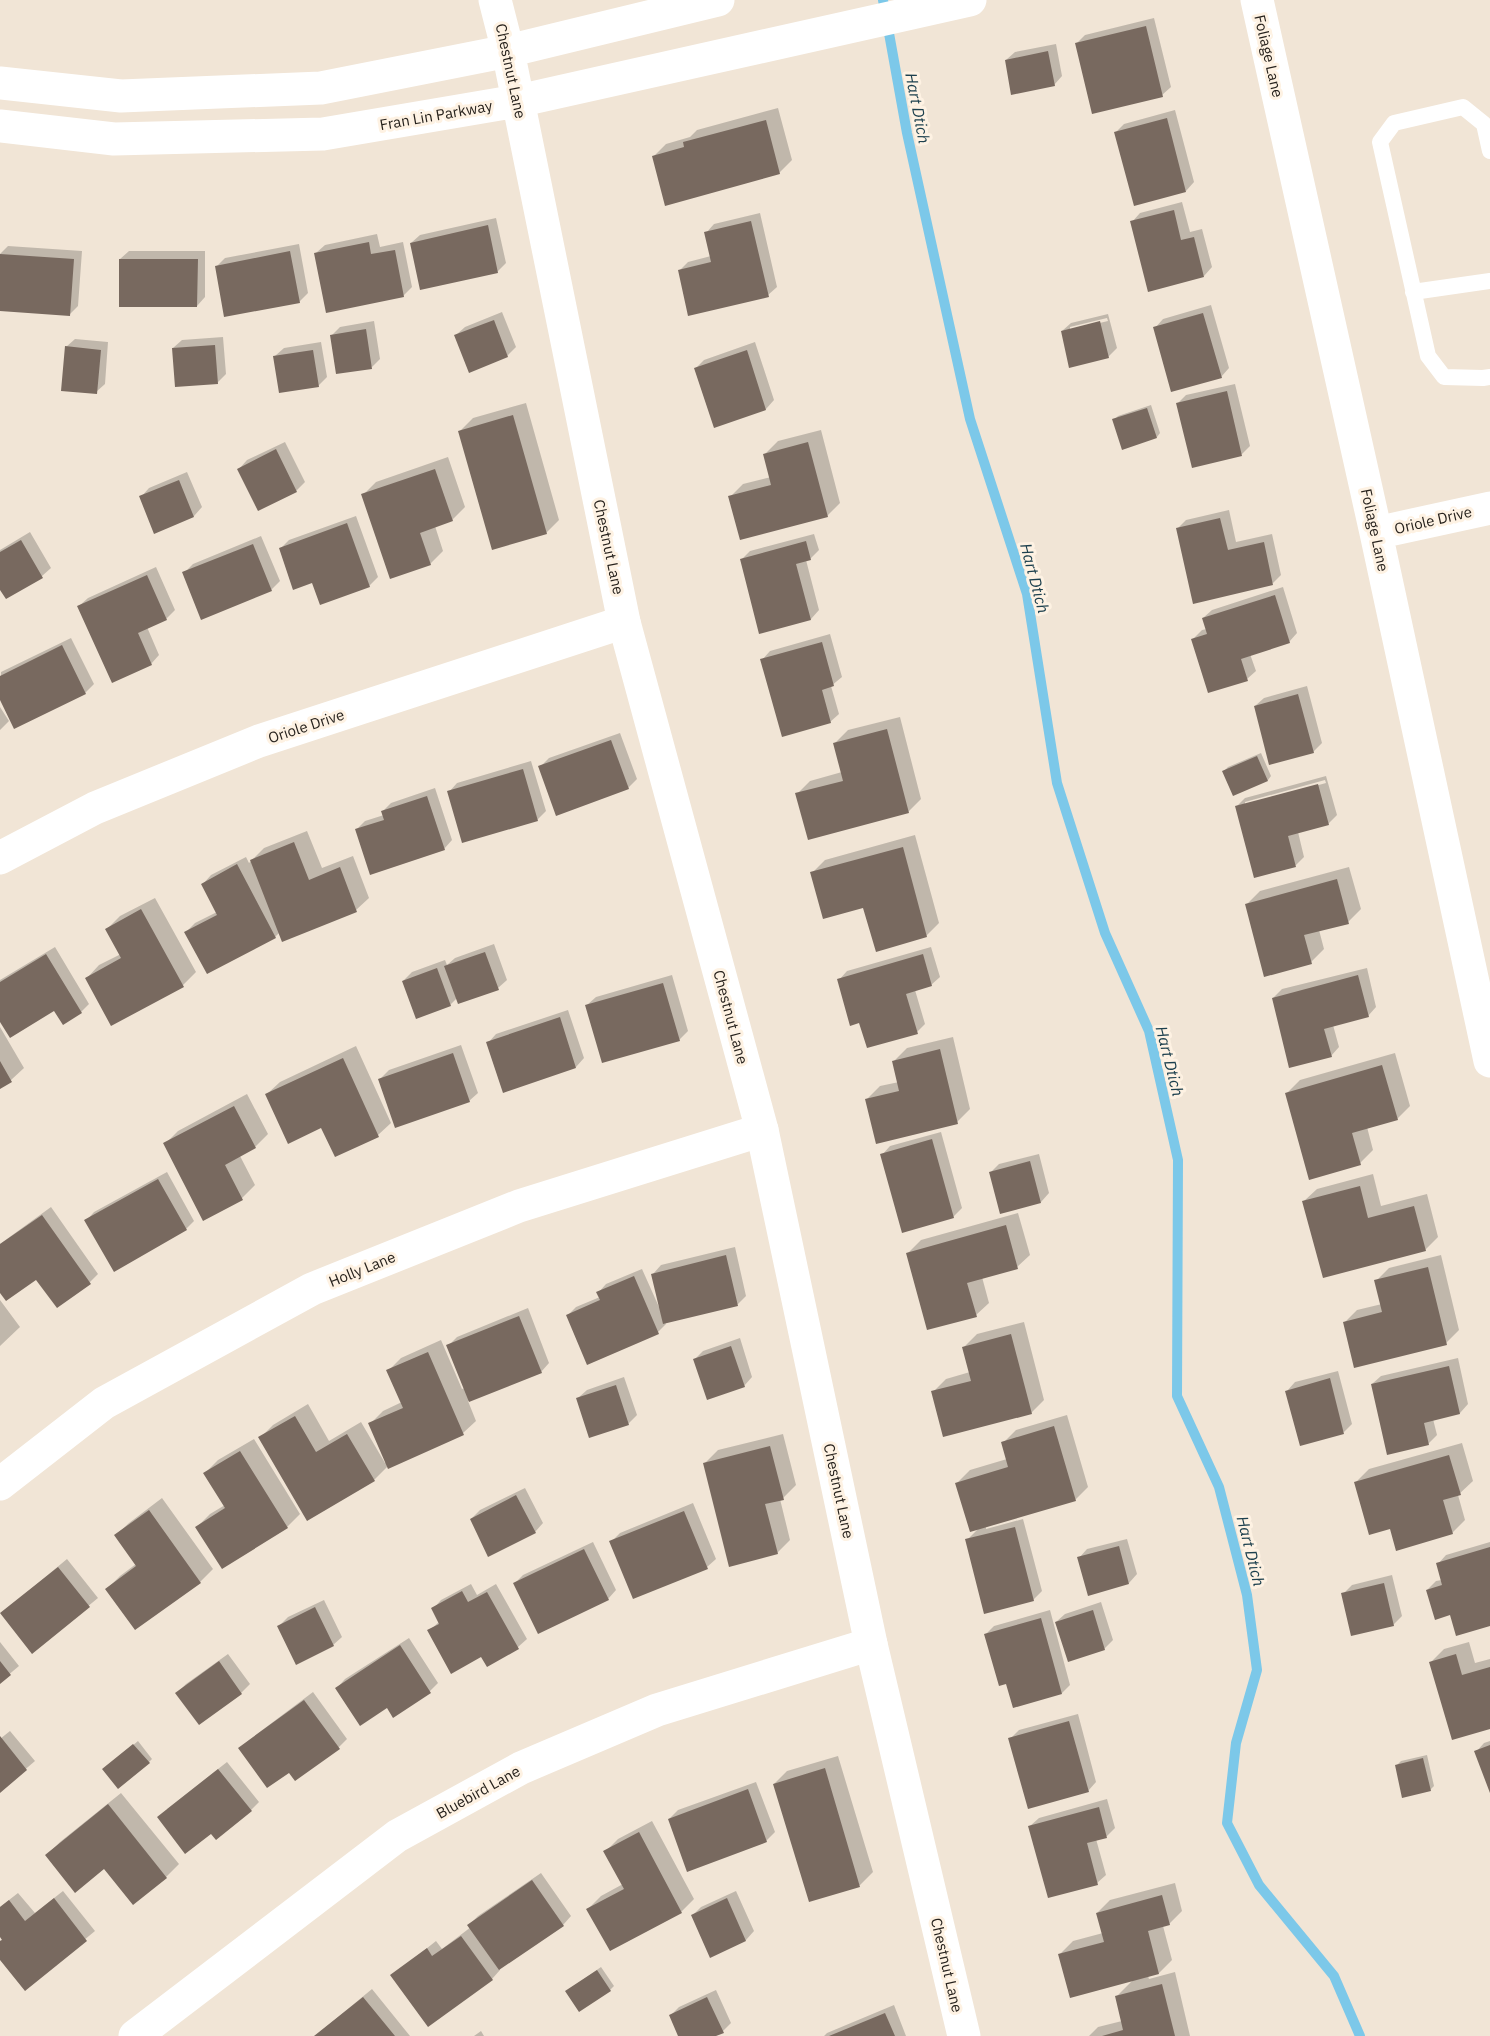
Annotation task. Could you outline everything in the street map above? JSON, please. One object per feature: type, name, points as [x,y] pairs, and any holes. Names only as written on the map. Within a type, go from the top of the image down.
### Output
[{"type":"street","name":"Chestnut Lane","points":[[495,0],[508,51],[624,622],[762,1130],[872,1644],[964,2036]]},
{"type":"street","points":[[0,82],[121,96],[321,88],[508,51],[718,0]]},
{"type":"street","name":"Foliage Lane","points":[[1257,0],[1376,533],[1490,1061]]},
{"type":"street","name":"Fran Lin Parkway","points":[[0,126],[114,139],[323,134],[518,101],[967,1]]},
{"type":"street","name":"Oriole Drive","points":[[1376,533],[1490,508]]},
{"type":"street","name":"Oriole Drive","points":[[0,858],[95,808],[260,741],[624,622]]},
{"type":"street","name":"Holly Lane","points":[[0,1484],[104,1403],[312,1289],[519,1206],[762,1130]]},
{"type":"street","name":"Bluebird Lane","points":[[135,2036],[396,1836],[521,1768],[657,1710],[872,1644]]},
{"type":"lane","points":[[1490,151],[1484,124],[1463,107],[1394,123],[1380,142],[1428,356],[1444,377],[1490,377]]},
{"type":"lane","points":[[1413,292],[1490,281]]},
{"type":"building","points":[[1146,26],[1163,97],[1092,114],[1075,43]]},
{"type":"building","points":[[1048,51],[1055,86],[1011,95],[1005,60]]},
{"type":"building","points":[[1167,118],[1186,192],[1134,206],[1114,132]]},
{"type":"building","points":[[766,120],[780,174],[665,206],[652,156],[684,147],[683,142]]},
{"type":"building","points":[[1174,210],[1181,240],[1194,237],[1204,277],[1148,292],[1130,221]]},
{"type":"building","points":[[751,221],[769,297],[688,316],[678,270],[711,262],[704,232]]},
{"type":"building","points":[[488,225],[498,273],[420,290],[410,243]]},
{"type":"building","points":[[369,242],[371,254],[395,250],[404,297],[326,313],[314,253]]},
{"type":"building","points":[[290,251],[300,303],[224,317],[215,266]]},
{"type":"building","points":[[0,254],[74,259],[70,316],[0,311]]},
{"type":"building","points":[[119,259],[198,259],[197,307],[119,307]]},
{"type":"building","points":[[1203,313],[1222,378],[1171,392],[1153,327]]},
{"type":"building","points":[[494,320],[508,357],[469,373],[454,335]]},
{"type":"building","points":[[1100,321],[1109,358],[1069,368],[1061,331]]},
{"type":"building","points":[[366,329],[372,369],[336,374],[330,335]]},
{"type":"building","points":[[215,345],[218,384],[175,387],[172,348]]},
{"type":"building","points":[[65,346],[101,350],[97,394],[61,391]]},
{"type":"building","points":[[313,350],[319,387],[279,393],[273,356]]},
{"type":"building","points":[[747,350],[766,410],[714,428],[694,368]]},
{"type":"building","points":[[1227,391],[1242,456],[1192,468],[1176,403]]},
{"type":"building","points":[[1147,408],[1157,438],[1122,450],[1112,419]]},
{"type":"building","points":[[513,415],[547,534],[492,550],[458,431]]},
{"type":"building","points":[[808,442],[828,517],[740,540],[728,496],[771,485],[763,454]]},
{"type":"building","points":[[276,449],[297,492],[258,511],[237,469]]},
{"type":"building","points":[[435,469],[453,521],[420,533],[431,565],[390,579],[361,494]]},
{"type":"building","points":[[179,480],[194,517],[154,534],[139,496]]},
{"type":"building","points":[[1220,518],[1228,550],[1264,542],[1273,585],[1193,604],[1176,528]]},
{"type":"building","points":[[347,523],[370,587],[320,605],[312,583],[293,590],[279,548]]},
{"type":"building","points":[[21,540],[43,578],[6,599],[0,590],[0,552]]},
{"type":"building","points":[[806,541],[811,560],[796,564],[811,620],[759,634],[740,559]]},
{"type":"building","points":[[253,544],[272,591],[201,620],[182,572]]},
{"type":"building","points":[[147,575],[167,620],[138,633],[152,665],[112,683],[77,606]]},
{"type":"building","points":[[1275,595],[1290,643],[1241,659],[1248,681],[1208,693],[1191,639],[1207,634],[1202,618]]},
{"type":"building","points":[[822,642],[834,686],[822,690],[831,723],[782,737],[760,659]]},
{"type":"building","points":[[62,645],[86,694],[14,729],[0,700],[0,676]]},
{"type":"building","points":[[1298,694],[1314,753],[1269,765],[1254,706]]},
{"type":"building","points":[[887,729],[909,813],[808,840],[795,793],[843,781],[833,743]]},
{"type":"building","points":[[611,740],[629,789],[556,816],[538,766]]},
{"type":"building","points":[[1257,756],[1268,781],[1233,796],[1222,771]]},
{"type":"building","points":[[523,769],[538,821],[462,843],[447,791]]},
{"type":"building","points":[[1318,784],[1329,825],[1288,836],[1296,867],[1254,878],[1235,806]]},
{"type":"building","points":[[427,796],[445,850],[370,875],[355,829],[384,820],[381,811]]},
{"type":"building","points":[[294,842],[309,880],[340,867],[357,912],[282,942],[250,860]]},
{"type":"building","points":[[903,847],[927,937],[876,952],[863,908],[823,919],[810,872]]},
{"type":"building","points":[[237,864],[276,938],[207,974],[184,932],[217,915],[201,884]]},
{"type":"building","points":[[1337,879],[1349,924],[1304,935],[1312,964],[1264,977],[1245,904]]},
{"type":"building","points":[[141,909],[184,987],[111,1026],[85,978],[121,958],[105,929]]},
{"type":"building","points":[[485,952],[499,990],[458,1004],[444,966]]},
{"type":"building","points":[[46,954],[82,1013],[63,1025],[54,1011],[10,1038],[0,1022],[0,982]]},
{"type":"building","points":[[923,954],[932,986],[906,994],[918,1034],[867,1048],[859,1023],[850,1026],[837,979]]},
{"type":"building","points":[[437,968],[451,1006],[416,1019],[402,981]]},
{"type":"building","points":[[1358,975],[1369,1017],[1324,1029],[1332,1057],[1289,1068],[1272,998]]},
{"type":"building","points":[[663,983],[680,1041],[602,1063],[585,1005]]},
{"type":"building","points":[[560,1017],[576,1068],[503,1093],[486,1042]]},
{"type":"building","points":[[940,1049],[958,1124],[876,1144],[865,1099],[899,1091],[892,1061]]},
{"type":"building","points":[[453,1053],[470,1102],[395,1128],[378,1079]]},
{"type":"building","points":[[343,1058],[379,1137],[335,1157],[321,1128],[288,1144],[265,1094]]},
{"type":"building","points":[[0,1061],[12,1082],[0,1089]]},
{"type":"building","points":[[1382,1065],[1398,1120],[1352,1133],[1361,1165],[1309,1180],[1285,1093]]},
{"type":"building","points":[[234,1106],[256,1148],[225,1165],[243,1200],[203,1221],[163,1143]]},
{"type":"building","points":[[932,1139],[954,1218],[902,1233],[880,1154]]},
{"type":"building","points":[[1030,1161],[1041,1203],[1000,1214],[989,1172]]},
{"type":"building","points":[[158,1179],[187,1230],[114,1272],[84,1220]]},
{"type":"building","points":[[1360,1186],[1368,1218],[1414,1206],[1426,1251],[1323,1278],[1302,1201]]},
{"type":"building","points":[[42,1215],[91,1284],[57,1308],[36,1280],[6,1301],[0,1293],[0,1244]]},
{"type":"building","points":[[1006,1225],[1018,1269],[967,1283],[977,1317],[927,1330],[906,1253]]},
{"type":"building","points":[[726,1255],[738,1306],[663,1324],[651,1274]]},
{"type":"building","points":[[1428,1267],[1447,1345],[1354,1368],[1343,1322],[1382,1312],[1374,1280]]},
{"type":"building","points":[[634,1276],[659,1334],[587,1365],[566,1315],[600,1300],[596,1292]]},
{"type":"building","points":[[519,1316],[542,1373],[469,1402],[446,1345]]},
{"type":"building","points":[[1011,1334],[1032,1414],[943,1437],[931,1391],[971,1381],[962,1347]]},
{"type":"building","points":[[731,1346],[745,1387],[707,1400],[693,1359]]},
{"type":"building","points":[[428,1352],[464,1435],[388,1469],[368,1423],[403,1408],[386,1370]]},
{"type":"building","points":[[1449,1366],[1460,1414],[1424,1423],[1429,1445],[1387,1455],[1371,1384]]},
{"type":"building","points":[[1330,1378],[1344,1434],[1300,1446],[1285,1391]]},
{"type":"building","points":[[616,1385],[629,1425],[589,1438],[576,1398]]},
{"type":"building","points":[[295,1416],[316,1452],[347,1434],[375,1481],[307,1521],[258,1437]]},
{"type":"building","points":[[1054,1426],[1076,1501],[970,1532],[955,1483],[1008,1467],[1001,1442]]},
{"type":"building","points":[[770,1446],[784,1500],[765,1504],[778,1554],[729,1567],[703,1463]]},
{"type":"building","points":[[240,1451],[288,1528],[222,1569],[195,1527],[225,1508],[203,1473]]},
{"type":"building","points":[[1449,1455],[1461,1495],[1443,1500],[1453,1534],[1396,1551],[1390,1529],[1369,1535],[1354,1482]]},
{"type":"building","points":[[516,1495],[536,1533],[488,1557],[470,1519]]},
{"type":"building","points":[[149,1510],[201,1583],[135,1630],[105,1589],[136,1566],[114,1535]]},
{"type":"building","points":[[684,1511],[708,1569],[633,1599],[609,1541]]},
{"type":"building","points":[[1015,1527],[1034,1601],[984,1614],[965,1539]]},
{"type":"building","points":[[1119,1546],[1129,1584],[1088,1596],[1077,1557]]},
{"type":"building","points":[[1490,1547],[1490,1626],[1456,1636],[1450,1615],[1435,1620],[1426,1590],[1442,1585],[1436,1563]]},
{"type":"building","points":[[584,1549],[609,1600],[538,1634],[513,1583]]},
{"type":"building","points":[[58,1567],[90,1607],[32,1654],[0,1613]]},
{"type":"building","points":[[1384,1583],[1394,1626],[1351,1636],[1341,1593]]},
{"type":"building","points":[[462,1591],[468,1602],[487,1592],[519,1649],[487,1667],[481,1657],[451,1674],[427,1630],[439,1624],[431,1608]]},
{"type":"building","points":[[315,1607],[334,1646],[296,1665],[277,1626]]},
{"type":"building","points":[[1093,1610],[1105,1650],[1068,1662],[1055,1622]]},
{"type":"building","points":[[1041,1618],[1062,1694],[1013,1708],[1006,1684],[999,1686],[984,1634]]},
{"type":"building","points":[[400,1645],[431,1693],[393,1718],[387,1708],[360,1726],[335,1688]]},
{"type":"building","points":[[1456,1654],[1462,1675],[1490,1667],[1490,1729],[1452,1740],[1429,1662]]},
{"type":"building","points":[[0,1661],[11,1675],[0,1684]]},
{"type":"building","points":[[219,1661],[242,1694],[199,1725],[175,1693]]},
{"type":"building","points":[[304,1700],[340,1749],[295,1781],[289,1773],[267,1788],[238,1748]]},
{"type":"building","points":[[1069,1721],[1089,1792],[1028,1809],[1008,1738]]},
{"type":"building","points":[[0,1736],[27,1770],[0,1793]]},
{"type":"building","points":[[133,1744],[150,1763],[118,1789],[102,1769]]},
{"type":"building","points":[[1490,1745],[1490,1793],[1474,1751]]},
{"type":"building","points":[[1423,1758],[1431,1791],[1402,1798],[1395,1765]]},
{"type":"building","points":[[825,1768],[860,1887],[809,1902],[773,1784]]},
{"type":"building","points":[[218,1769],[252,1811],[216,1840],[211,1834],[185,1854],[157,1817]]},
{"type":"building","points":[[748,1789],[767,1842],[687,1872],[668,1819]]},
{"type":"building","points":[[108,1804],[167,1878],[133,1905],[104,1869],[75,1893],[45,1855]]},
{"type":"building","points":[[1099,1807],[1107,1838],[1087,1843],[1098,1885],[1048,1898],[1028,1826]]},
{"type":"building","points":[[639,1832],[682,1913],[610,1951],[586,1909],[624,1889],[603,1851]]},
{"type":"building","points":[[532,1880],[564,1926],[499,1970],[467,1925]]},
{"type":"building","points":[[1162,1895],[1170,1925],[1148,1931],[1159,1974],[1070,1998],[1058,1954],[1104,1942],[1096,1913]]},
{"type":"building","points":[[54,1898],[87,1941],[25,1991],[0,1960],[0,1941],[2,1940],[0,1937],[0,1907],[9,1900],[25,1921]]},
{"type":"building","points":[[727,1898],[746,1941],[710,1958],[691,1915]]},
{"type":"building","points":[[461,1936],[493,1980],[428,2027],[390,1975],[427,1948],[432,1956]]},
{"type":"building","points":[[597,1970],[611,1991],[579,2012],[565,1991]]},
{"type":"building","points":[[1162,1984],[1175,2036],[1102,2036],[1123,2030],[1115,1996]]},
{"type":"building","points":[[363,1997],[395,2036],[314,2036]]},
{"type":"building","points":[[707,1997],[724,2033],[716,2036],[678,2036],[669,2015]]},
{"type":"building","points":[[885,2013],[895,2036],[829,2036]]},
{"type":"waterway","name":"Hart Dtich","points":[[883,0],[907,133],[970,419],[1027,594],[1057,783],[1105,933],[1149,1031],[1178,1160],[1177,1396],[1219,1487],[1247,1595],[1257,1670],[1236,1743],[1227,1823],[1259,1885],[1334,1976],[1360,2036]]}]
